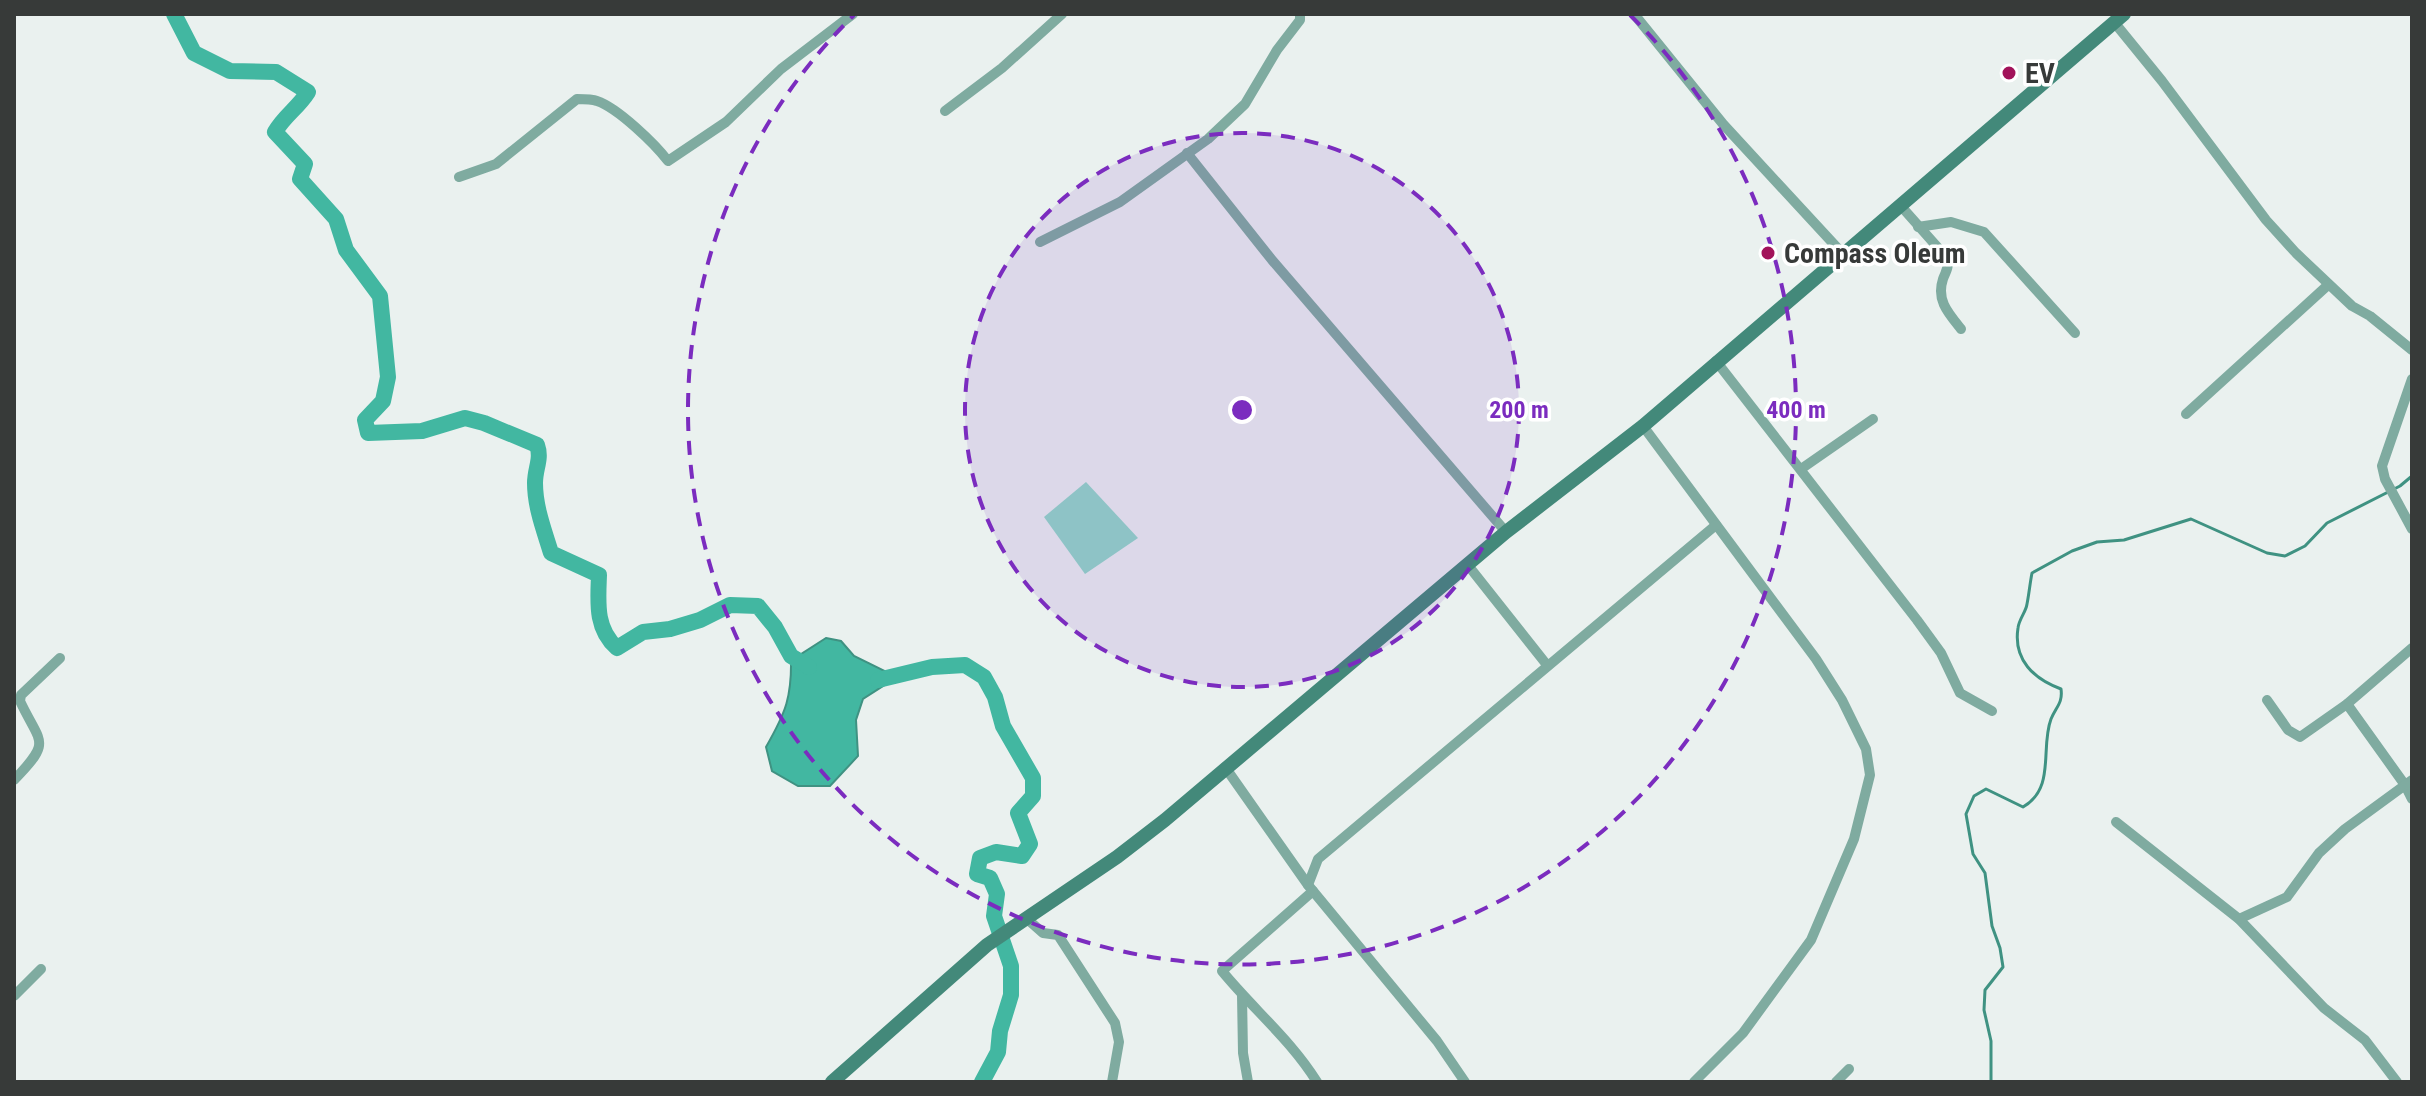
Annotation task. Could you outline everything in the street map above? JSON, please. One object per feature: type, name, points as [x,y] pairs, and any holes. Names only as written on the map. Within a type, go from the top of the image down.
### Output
[{"type":"main road","points":[[832,1082],[987,945],[1117,857],[1165,820],[1467,564],[1643,426],[2119,18]]},
{"type":"street","points":[[459,177],[496,164],[577,99],[597,101],[619,115],[655,144],[668,161],[726,122],[781,69],[853,14]]},
{"type":"street","points":[[945,111],[1002,68],[1062,14]]},
{"type":"street","points":[[1040,242],[1120,202],[1208,139],[1245,104],[1277,50],[1300,20],[1300,14]]},
{"type":"street","points":[[1634,14],[1723,124],[1842,253]]},
{"type":"street","points":[[2119,18],[2266,220],[2328,285],[2412,350]]},
{"type":"street","points":[[1187,153],[1282,272],[1506,532]]},
{"type":"street","points":[[1900,205],[1949,263],[1940,290],[1941,299],[1945,310],[1961,329]]},
{"type":"street","points":[[1918,227],[1951,222],[1984,232],[2075,333]]},
{"type":"street","points":[[2186,414],[2328,285]]},
{"type":"street","points":[[1716,361],[1925,631],[1941,653],[1960,693],[1992,711]]},
{"type":"street","points":[[2412,379],[2382,466],[2412,529]]},
{"type":"street","points":[[1801,469],[1873,419]]},
{"type":"street","points":[[1643,426],[1781,610],[1842,700],[1866,749],[1870,775],[1854,839],[1811,940],[1743,1033],[1694,1082]]},
{"type":"street","points":[[1294,863],[1318,859],[1716,525]]},
{"type":"street","points":[[1467,564],[1547,665]]},
{"type":"street","points":[[2267,700],[2288,730],[2300,737],[2347,704],[2412,648]]},
{"type":"street","points":[[14,780],[35,757],[40,743],[40,736],[20,701],[21,695],[60,658]]},
{"type":"street","points":[[2347,704],[2409,782],[2412,799]]},
{"type":"street","points":[[1225,767],[1310,888],[1437,1041],[1465,1082]]},
{"type":"street","points":[[2239,919],[2287,897],[2319,853],[2345,829],[2409,782]]},
{"type":"street","points":[[2116,822],[2239,919],[2324,1008],[2365,1040],[2397,1082]]},
{"type":"street","points":[[1317,1082],[1293,1047],[1222,971],[1310,888],[1318,859]]},
{"type":"street","points":[[1026,918],[1043,933],[1058,935],[1115,1023],[1119,1042],[1112,1082]]},
{"type":"street","points":[[14,996],[41,969]]},
{"type":"street","points":[[1242,995],[1243,1053],[1248,1082]]},
{"type":"street","points":[[1836,1082],[1849,1069]]},
{"type":"shaded area","points":[[1086,482],[1138,538],[1085,574],[1044,517]]},
{"type":"shaded area","points":[[826,638],[841,641],[854,656],[897,677],[863,699],[856,720],[858,756],[830,786],[798,786],[772,771],[766,747],[786,704],[791,656],[801,654]]},
{"type":"waterway","points":[[174,14],[194,53],[230,71],[276,72],[308,92],[275,132],[305,164],[300,179],[336,219],[346,250],[380,296],[388,377],[383,401],[365,420],[368,433],[422,431],[465,418],[537,445],[537,501],[551,553],[599,575],[601,624],[617,648],[643,632],[670,629],[700,620],[730,605],[758,606],[775,627],[791,656],[809,667]]},
{"type":"waterway","points":[[1991,1082],[1991,1041],[1984,1010],[1985,990],[2003,967],[1992,926],[1985,873],[1973,854],[1966,814],[1974,796],[1986,789],[2023,807],[2040,789],[2048,730],[2060,701],[2061,689],[2034,674],[2019,650],[2018,628],[2026,607],[2032,573],[2072,551],[2097,542],[2124,540],[2191,519],[2267,553],[2285,556],[2305,546],[2327,523],[2400,486],[2412,476]]},
{"type":"waterway","points":[[878,680],[932,667],[965,665],[984,677],[995,697],[1003,726],[1033,778],[1033,796],[1018,813],[1030,844],[1022,856],[996,852],[980,858],[977,874],[990,878],[997,894],[994,916],[1011,966],[1011,995],[1000,1031],[998,1052],[982,1082]]},
{"type":"place","name":"EV","points":[[2009,73]]},
{"type":"place","name":"Compass Oleum","points":[[1768,253]]}]
